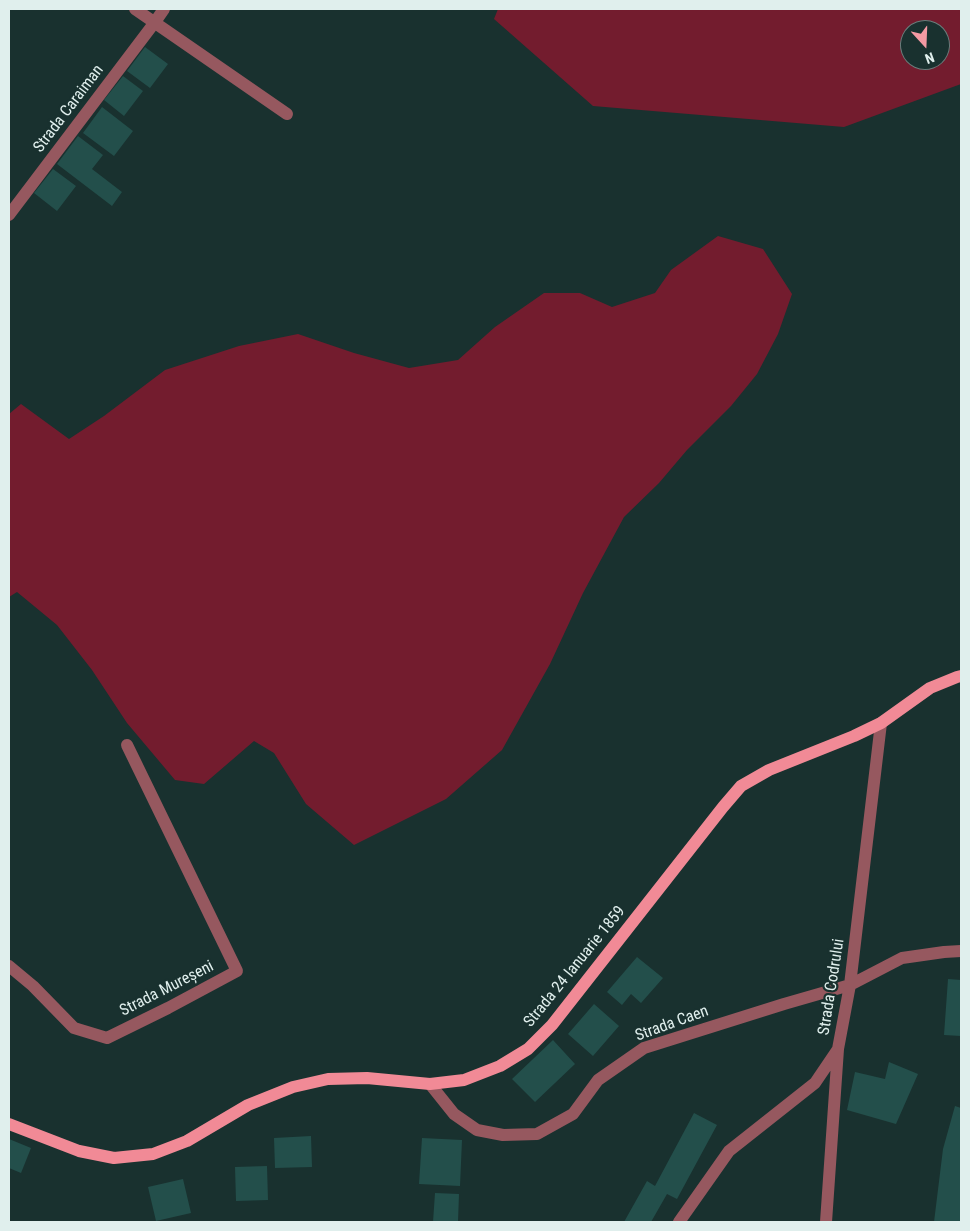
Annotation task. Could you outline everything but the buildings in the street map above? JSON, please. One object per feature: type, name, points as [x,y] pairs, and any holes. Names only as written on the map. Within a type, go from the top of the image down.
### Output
[{"type":"main road","name":"Strada 24 Ianuarie 1859","points":[[9,1124],[79,1151],[114,1158],[153,1154],[187,1141],[248,1105],[293,1087],[328,1079],[348,1078],[430,1084],[464,1080],[500,1066],[528,1049],[552,1025],[741,786],[769,770],[854,736],[881,723],[930,688],[961,676]]},
{"type":"street","points":[[135,9],[287,114]]},
{"type":"street","name":"Strada Caraiman","points":[[9,215],[164,9]]},
{"type":"street","name":"Strada Codrului","points":[[679,1222],[729,1151],[814,1083],[838,1049],[850,985],[881,723]]},
{"type":"street","name":"Strada Mureșeni","points":[[9,966],[74,1028],[107,1038],[237,971],[127,745]]},
{"type":"street","name":"Strada Caen","points":[[430,1084],[454,1114],[477,1130],[503,1135],[538,1134],[573,1114],[598,1080],[644,1048],[850,985],[902,958],[961,951]]},
{"type":"street","points":[[826,1222],[838,1049]]},
{"type":"shaded area","points":[[498,9],[961,9],[961,84],[844,127],[593,106],[494,19]]},
{"type":"shaded area","points":[[718,236],[763,249],[792,294],[778,334],[757,374],[731,406],[687,450],[659,483],[624,517],[583,593],[550,664],[502,750],[446,799],[354,845],[306,804],[274,753],[254,741],[204,784],[175,780],[127,723],[92,670],[57,625],[17,592],[9,597],[9,414],[21,404],[69,439],[104,416],[165,370],[239,346],[298,334],[354,353],[409,368],[458,360],[495,327],[544,293],[580,293],[612,307],[655,293],[671,270]]}]
